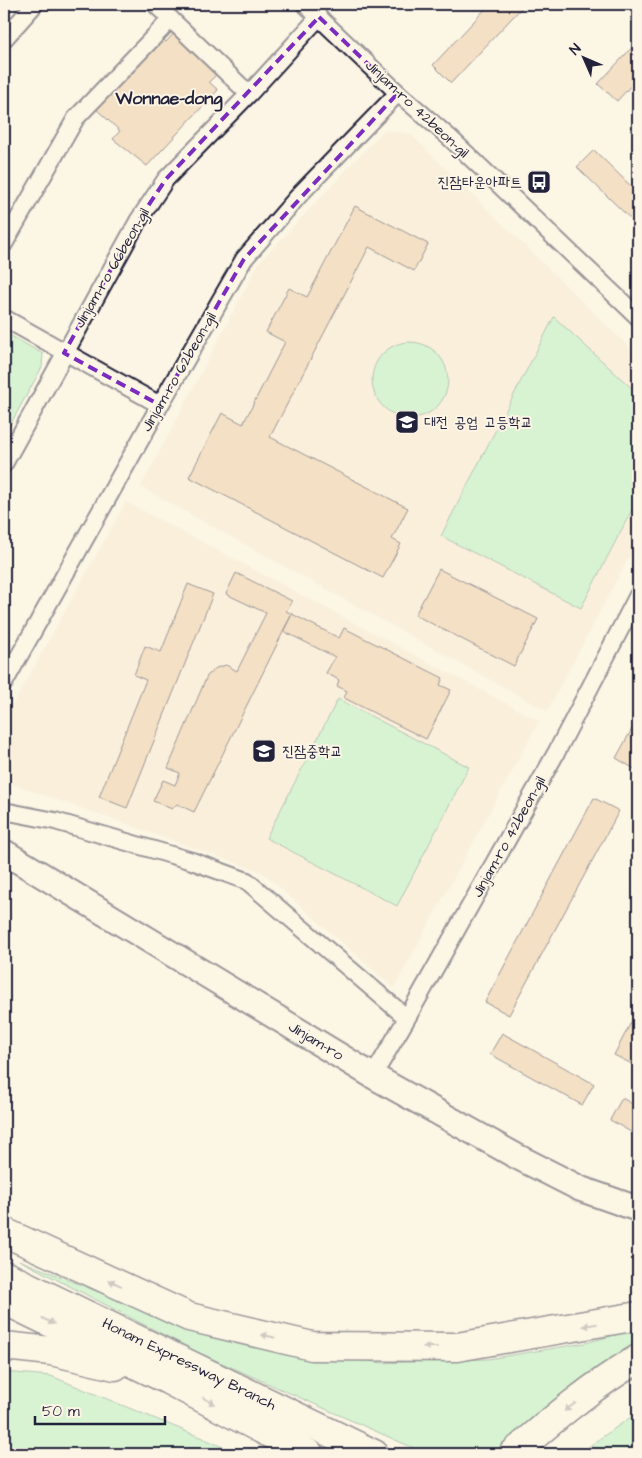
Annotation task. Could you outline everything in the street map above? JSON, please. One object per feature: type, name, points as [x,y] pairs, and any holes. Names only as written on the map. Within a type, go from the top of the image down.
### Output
[{"type":"highway","points":[[4,1232],[189,1317],[312,1346],[457,1347],[638,1316]]},
{"type":"highway","name":"Honam Expressway Branch","points":[[4,1275],[374,1454]]},
{"type":"highway","name":"Honam Expressway Branch","points":[[4,1300],[168,1380],[308,1454]]},
{"type":"highway","points":[[4,1346],[51,1351],[168,1380]]},
{"type":"highway","points":[[513,1454],[556,1416],[638,1359]]},
{"type":"highway","points":[[541,1454],[594,1410],[638,1379]]},
{"type":"street","points":[[4,39],[35,4]]},
{"type":"street","points":[[154,4],[249,94]]},
{"type":"street","name":"Jinjam-ro 42beon-gil","points":[[305,4],[398,93],[450,138],[638,317]]},
{"type":"street","name":"Jinjam-ro 66beon-gil","points":[[4,464],[138,221],[166,179],[249,94],[319,17]]},
{"type":"street","points":[[4,244],[76,118],[171,19]]},
{"type":"street","name":"Jinjam-ro 62beon-gil","points":[[4,683],[160,405],[244,260],[301,193],[398,93]]},
{"type":"street","points":[[4,318],[160,405]]},
{"type":"street","name":"Jinjam-ro 42beon-gil","points":[[373,1076],[556,753],[638,595]]},
{"type":"street","points":[[4,811],[55,821],[192,862],[247,881],[407,1018]]},
{"type":"street","name":"Jinjam-ro","points":[[4,852],[373,1076],[516,1156],[565,1181],[581,1189],[638,1209]]},
{"type":"highlighted area","points":[[319,17],[398,93],[244,259],[160,405],[64,353],[138,221],[166,179]]},
{"type":"shaded area","name":"대전 공업 고등학교","points":[[384,130],[410,134],[638,356],[638,540],[547,711],[141,487],[259,263]]},
{"type":"shaded area","name":"진잠중학교","points":[[126,502],[539,721],[394,988],[262,872],[4,781],[4,721]]},
{"type":"green space","points":[[554,317],[638,394],[638,498],[581,608],[441,536]]},
{"type":"green space","points":[[4,332],[43,354],[42,367],[4,436]]},
{"type":"green space","points":[[410,342],[424,345],[437,353],[445,366],[448,380],[445,394],[437,407],[424,415],[410,418],[396,415],[383,407],[375,394],[372,380],[375,366],[383,353],[396,345]]},
{"type":"green space","points":[[338,699],[469,767],[397,906],[266,838]]},
{"type":"green space","points":[[19,1260],[178,1324],[257,1344],[381,1363],[488,1359],[585,1343],[638,1329],[638,1346],[550,1405],[499,1454],[427,1454],[197,1352]]},
{"type":"green space","points":[[4,1372],[51,1376],[238,1454],[4,1454]]},
{"type":"green space","points":[[638,1412],[638,1454],[580,1454],[591,1445]]},
{"type":"building","points":[[490,4],[525,4],[451,83],[433,65]]},
{"type":"building","points":[[175,32],[218,73],[209,82],[218,90],[147,166],[113,139],[120,131],[95,108],[161,37],[166,42]]},
{"type":"building","points":[[638,41],[638,78],[617,101],[598,84]]},
{"type":"building","points":[[594,150],[638,193],[638,226],[577,167]]},
{"type":"building","points":[[355,206],[428,244],[414,271],[369,247],[270,437],[408,508],[392,539],[401,544],[383,578],[189,477],[222,413],[243,424],[285,342],[266,332],[289,288],[307,297]]},
{"type":"building","points":[[439,569],[538,619],[514,666],[415,615]]},
{"type":"building","points":[[236,573],[292,601],[286,611],[292,614],[194,812],[177,804],[172,809],[153,801],[163,780],[175,785],[180,773],[168,768],[207,676],[216,668],[226,665],[237,671],[266,613],[226,594]]},
{"type":"building","points":[[188,584],[213,594],[127,808],[99,797],[146,680],[134,675],[145,646],[161,652]]},
{"type":"building","points":[[292,614],[339,638],[344,628],[443,678],[440,685],[451,690],[426,739],[344,698],[347,691],[337,686],[339,680],[326,673],[335,657],[283,631]]},
{"type":"building","points":[[638,718],[638,771],[616,758]]},
{"type":"building","points":[[594,798],[619,811],[509,1015],[485,1002]]},
{"type":"building","points":[[638,1009],[638,1057],[634,1065],[614,1055]]},
{"type":"building","points":[[502,1033],[594,1084],[582,1105],[490,1054]]},
{"type":"building","points":[[622,1098],[638,1107],[638,1136],[610,1120]]},
{"type":"place","name":"진잠타운아파트","points":[[539,182]]},
{"type":"place","name":"대전 공업 고등학교","points":[[407,422]]},
{"type":"place","name":"진잠중학교","points":[[264,751]]},
{"type":"district","name":"Wonnae-dong","points":[[169,98]]}]
